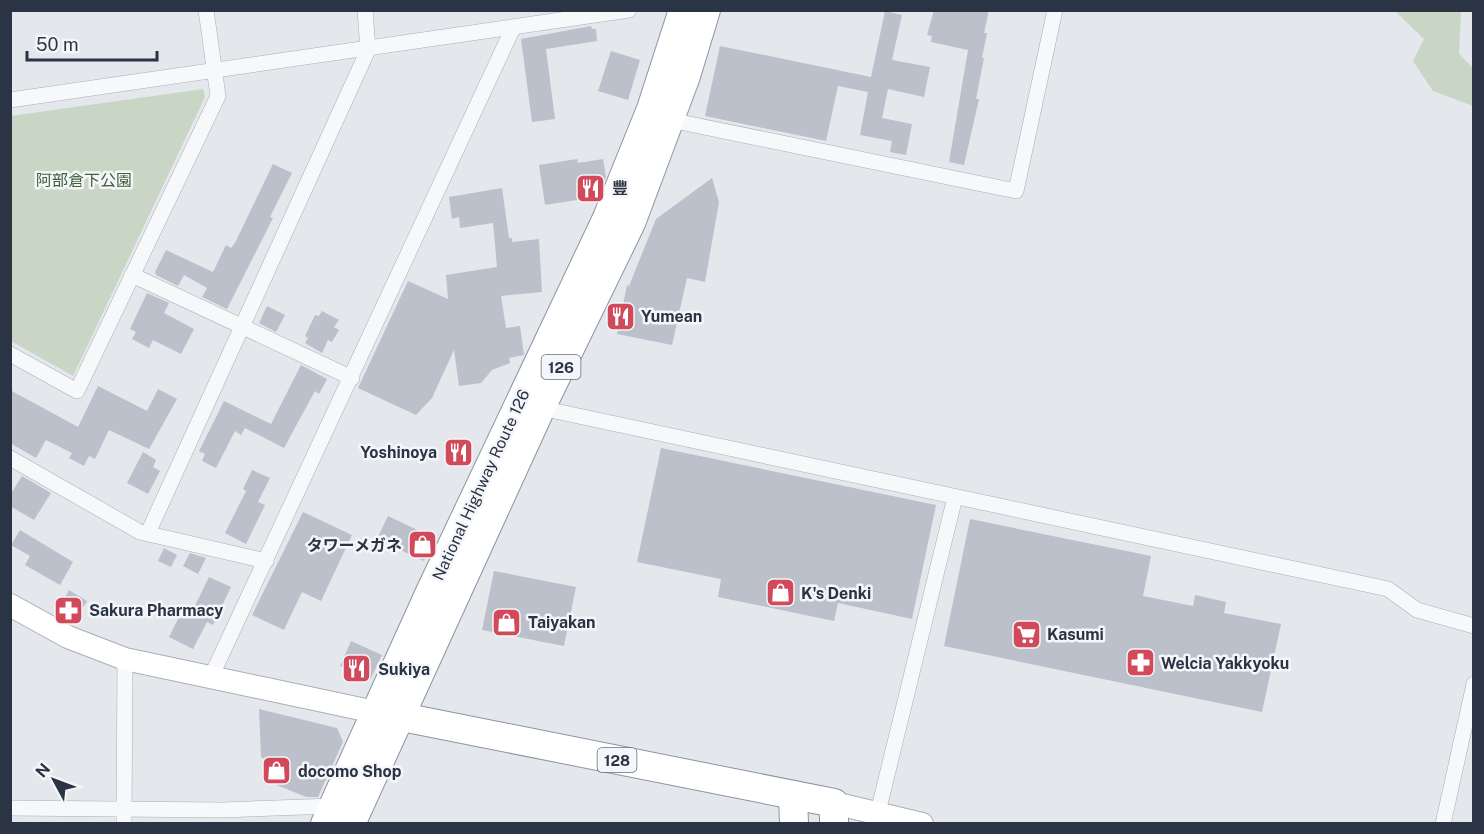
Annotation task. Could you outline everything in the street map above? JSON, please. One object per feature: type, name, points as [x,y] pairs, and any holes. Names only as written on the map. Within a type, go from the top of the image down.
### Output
[{"type":"highway","name":"National Highway Route 126","points":[[388,714],[607,218],[651,109],[683,10]]},
{"type":"highway","name":"National Highway Route 126","points":[[336,818],[631,223],[670,120],[706,10]]},
{"type":"highway","name":"128","points":[[388,714],[793,795],[834,813]]},
{"type":"highway","points":[[793,795],[794,824]]},
{"type":"street","points":[[10,354],[77,391],[218,96],[206,10]]},
{"type":"street","points":[[148,533],[368,50],[365,10]]},
{"type":"street","points":[[10,100],[368,50],[628,10]]},
{"type":"street","points":[[670,120],[1016,191],[1055,10]]},
{"type":"street","points":[[211,677],[513,28]]},
{"type":"street","points":[[132,275],[352,378]]},
{"type":"street","points":[[541,408],[1388,589],[1417,610],[1473,626]]},
{"type":"street","points":[[10,458],[140,531],[266,561]]},
{"type":"street","points":[[878,812],[955,497]]},
{"type":"street","points":[[10,605],[68,637],[125,659],[388,714]]},
{"type":"street","points":[[124,816],[125,659]]},
{"type":"street","points":[[1443,824],[1473,684]]},
{"type":"street","points":[[10,808],[124,816],[222,810],[336,818]]},
{"type":"street","points":[[834,813],[878,812],[922,824]]},
{"type":"green space","points":[[1395,11],[1461,11],[1459,54],[1473,68],[1473,106],[1433,91],[1413,61],[1424,39]]},
{"type":"green space","name":"阿部倉下公園","points":[[203,89],[205,97],[73,376],[11,341],[11,116]]},
{"type":"building","points":[[934,10],[989,10],[984,33],[987,33],[982,58],[984,58],[976,99],[979,99],[964,165],[949,162],[968,50],[931,42],[932,36],[927,35]]},
{"type":"building","points":[[885,11],[902,15],[892,60],[930,67],[924,97],[888,89],[882,118],[912,124],[906,155],[890,152],[892,141],[860,135],[868,92],[838,86],[826,141],[705,116],[720,46],[871,77]]},
{"type":"building","points":[[591,26],[592,29],[596,29],[597,41],[546,49],[555,119],[532,122],[521,39]]},
{"type":"building","points":[[611,51],[640,60],[628,100],[598,91]]},
{"type":"building","points":[[577,159],[578,163],[603,159],[606,177],[596,197],[545,205],[539,165]]},
{"type":"building","points":[[273,164],[292,173],[270,217],[273,218],[227,309],[202,297],[207,288],[184,275],[178,286],[156,275],[155,272],[166,250],[213,272],[226,245],[231,248],[235,243]]},
{"type":"building","points":[[712,178],[719,202],[705,282],[687,278],[672,345],[617,334],[627,285],[629,286],[656,219]]},
{"type":"building","points":[[502,188],[509,238],[512,238],[512,242],[539,239],[542,292],[501,296],[506,328],[520,326],[524,355],[509,358],[510,363],[492,370],[481,383],[459,386],[454,350],[432,398],[416,415],[358,388],[408,281],[448,299],[446,275],[497,267],[493,223],[460,228],[459,217],[452,219],[449,197]]},
{"type":"building","points":[[147,293],[169,303],[164,313],[194,329],[181,354],[153,340],[149,348],[132,339],[136,332],[130,329]]},
{"type":"building","points":[[267,306],[285,315],[276,332],[259,323]]},
{"type":"building","points":[[322,311],[339,320],[334,327],[339,330],[332,342],[328,340],[322,353],[305,343],[308,338],[305,336],[315,315],[319,316]]},
{"type":"building","points":[[301,365],[327,379],[319,394],[315,391],[284,448],[245,428],[241,435],[235,431],[216,468],[202,461],[205,454],[199,451],[224,401],[271,424]]},
{"type":"building","points":[[98,386],[147,411],[158,389],[177,399],[149,449],[109,430],[95,459],[89,456],[84,466],[69,458],[72,453],[46,440],[36,458],[10,443],[10,390],[78,427]]},
{"type":"building","points":[[661,448],[936,505],[912,619],[838,603],[834,621],[718,597],[721,579],[637,562]]},
{"type":"building","points":[[143,452],[156,460],[153,467],[160,471],[148,494],[127,483]]},
{"type":"building","points":[[252,470],[270,478],[258,502],[265,505],[246,544],[225,533],[246,491],[243,489]]},
{"type":"building","points":[[22,476],[51,493],[34,520],[10,506],[10,495]]},
{"type":"building","points":[[303,512],[352,535],[321,601],[302,592],[284,630],[252,615]]},
{"type":"building","points":[[388,516],[434,538],[424,561],[377,539]]},
{"type":"building","points":[[970,519],[1151,556],[1143,596],[1193,606],[1195,595],[1226,602],[1224,613],[1281,624],[1262,712],[944,646]]},
{"type":"building","points":[[20,530],[73,562],[60,585],[25,565],[30,556],[11,545]]},
{"type":"building","points":[[164,548],[177,555],[171,567],[158,561]]},
{"type":"building","points":[[190,553],[206,558],[198,574],[183,566]]},
{"type":"building","points":[[494,571],[576,587],[564,646],[482,630]]},
{"type":"building","points":[[209,577],[231,587],[213,625],[207,622],[193,649],[169,637],[184,607],[192,612]]},
{"type":"building","points":[[69,590],[87,601],[75,620],[58,610]]},
{"type":"building","points":[[351,641],[382,655],[370,680],[340,666]]},
{"type":"building","points":[[259,709],[337,728],[343,742],[318,797],[306,797],[262,779],[270,762],[261,757]]},
{"type":"place","name":"豐","points":[[591,188]]},
{"type":"place","name":"Yumean","points":[[620,316]]},
{"type":"place","name":"Yoshinoya","points":[[458,452]]},
{"type":"place","name":"タワーメガネ","points":[[423,545]]},
{"type":"place","name":"K's Denki","points":[[780,593]]},
{"type":"place","name":"Sakura Pharmacy","points":[[68,610]]},
{"type":"place","name":"Taiyakan","points":[[507,622]]},
{"type":"place","name":"Kasumi","points":[[1026,634]]},
{"type":"place","name":"Welcia Yakkyoku","points":[[1140,663]]},
{"type":"place","name":"Sukiya","points":[[357,669]]},
{"type":"place","name":"docomo Shop","points":[[277,771]]}]
